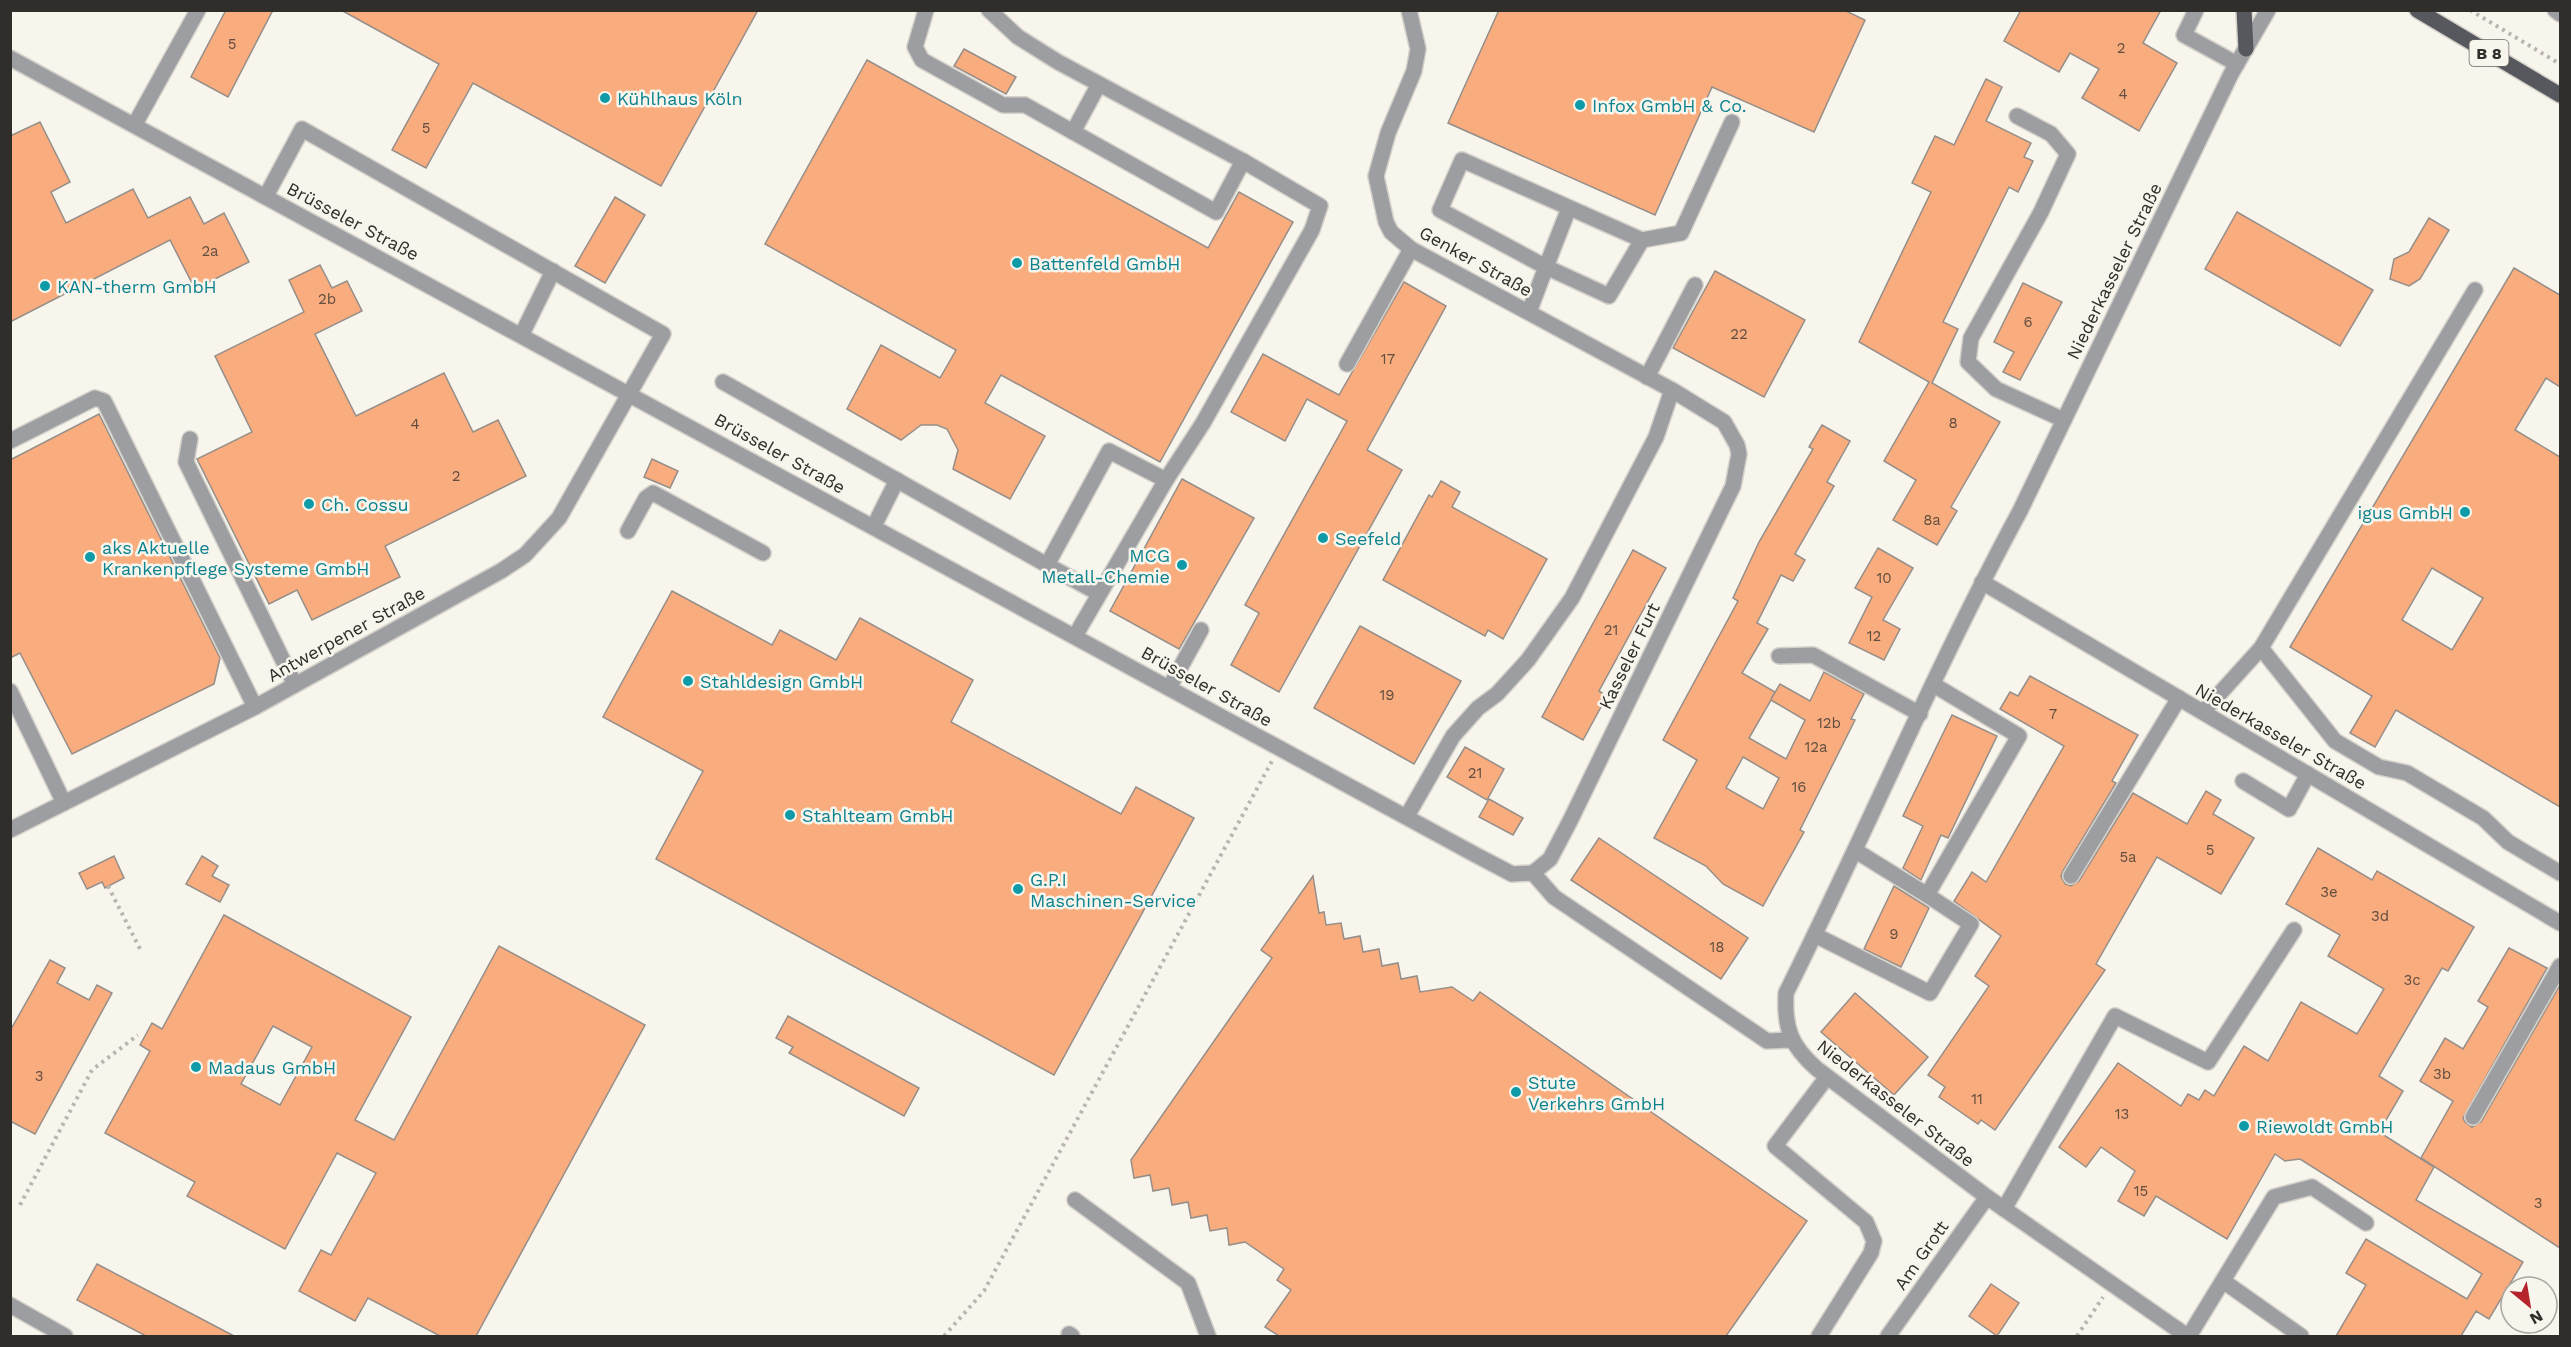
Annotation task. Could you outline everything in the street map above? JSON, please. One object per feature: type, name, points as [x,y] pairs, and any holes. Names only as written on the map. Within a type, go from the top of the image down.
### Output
[{"type":"main road","points":[[2244,10],[2246,49]]},
{"type":"main road","name":"B 8","points":[[2417,10],[2560,95]]},
{"type":"street","points":[[135,124],[198,10]]},
{"type":"street","points":[[926,10],[915,46],[922,60],[1003,105],[1024,105],[1216,212],[1243,161]]},
{"type":"street","points":[[988,10],[1018,37],[1320,206],[1312,230],[1226,383],[1098,593],[1075,636]]},
{"type":"street","name":"Genker Straße","points":[[1409,10],[1419,49],[1414,71],[1388,133],[1376,176],[1386,222],[1391,232],[1412,249],[1672,390],[1724,422],[1737,445]]},
{"type":"street","points":[[2196,10],[2184,35],[2237,64]]},
{"type":"street","name":"Niederkasseler Straße","points":[[2188,1336],[1987,1197],[1802,1056],[1791,1040],[1785,1012],[1786,993],[1856,851],[1982,582],[2020,512],[2237,64],[2268,10]]},
{"type":"street","points":[[2555,10],[2560,14]]},
{"type":"street","name":"Brüsseler Straße","points":[[10,58],[522,334],[1512,874],[1533,873]]},
{"type":"street","points":[[1073,132],[1099,84]]},
{"type":"street","points":[[2017,116],[2051,134],[2068,154],[2041,212],[1971,338],[1968,362],[1996,389],[2064,420]]},
{"type":"street","points":[[1642,240],[1609,296],[1546,267],[1440,210],[1462,160],[1642,240],[1681,233],[1732,122]]},
{"type":"street","points":[[266,196],[302,129],[553,271],[522,334]]},
{"type":"street","points":[[1529,312],[1569,208]]},
{"type":"street","points":[[1347,364],[1412,249]]},
{"type":"street","name":"Antwerpener Straße","points":[[10,830],[255,707],[501,571],[525,555],[559,518],[663,333],[553,271]]},
{"type":"street","points":[[1647,377],[1695,285]]},
{"type":"street","points":[[2203,712],[2261,648],[2475,290]]},
{"type":"street","points":[[723,382],[1098,593]]},
{"type":"street","points":[[1407,816],[1453,736],[1478,708],[1497,694],[1528,660],[1572,598],[1656,436],[1672,390]]},
{"type":"street","points":[[10,441],[94,398],[104,401],[255,707]]},
{"type":"street","points":[[190,439],[186,462],[295,685]]},
{"type":"street","name":"Kasseler Furt","points":[[1533,873],[1550,859],[1570,821],[1733,486],[1738,467],[1737,445]]},
{"type":"street","points":[[1047,566],[1109,451],[1166,480]]},
{"type":"street","points":[[874,526],[897,480]]},
{"type":"street","points":[[628,531],[646,498],[653,493],[763,553]]},
{"type":"street","name":"Niederkasseler Straße","points":[[1982,582],[2560,923]]},
{"type":"street","points":[[1169,688],[1201,630]]},
{"type":"street","points":[[2261,648],[2335,741],[2379,767],[2407,773],[2484,818],[2508,842],[2560,873]]},
{"type":"street","points":[[1779,656],[1813,655],[1920,714]]},
{"type":"street","points":[[1927,895],[2019,736],[1934,685]]},
{"type":"street","points":[[10,691],[64,803]]},
{"type":"street","points":[[2071,876],[2179,698]]},
{"type":"street","points":[[2243,782],[2289,808],[2308,774]]},
{"type":"street","points":[[1815,935],[1930,993],[1971,924],[1856,851]]},
{"type":"street","points":[[1533,873],[1554,897],[1738,1023],[1767,1041],[1791,1040]]},
{"type":"street","points":[[2004,1209],[2115,1016],[2208,1062],[2294,930]]},
{"type":"street","points":[[2473,1117],[2560,966]]},
{"type":"street","points":[[1820,1336],[1871,1253],[1874,1241],[1866,1222],[1774,1146],[1827,1077]]},
{"type":"street","points":[[2188,1336],[2274,1197],[2312,1187],[2366,1223]]},
{"type":"street","name":"Am Grott","points":[[1888,1336],[1987,1197]]},
{"type":"street","points":[[1076,1200],[1188,1283],[1208,1336]]},
{"type":"street","points":[[2223,1281],[2301,1336]]},
{"type":"street","points":[[10,1305],[65,1336]]},
{"type":"path","points":[[2470,10],[2560,64]]},
{"type":"path","points":[[944,1336],[984,1291],[1279,748]]},
{"type":"path","points":[[108,886],[140,949]]},
{"type":"path","points":[[20,1204],[92,1070],[138,1035]]},
{"type":"path","points":[[2077,1336],[2112,1284]]},
{"type":"building","points":[[226,10],[273,10],[228,97],[191,77]]},
{"type":"building","name":"Kühlhaus Köln","points":[[341,10],[758,10],[661,186],[473,83],[426,168],[392,150],[439,64]]},
{"type":"building","name":"Infox GmbH & Co.","points":[[1499,10],[1844,10],[1865,20],[1814,132],[1712,87],[1655,215],[1448,123]]},
{"type":"building","points":[[2021,10],[2161,10],[2143,43],[2177,63],[2139,131],[2082,98],[2099,69],[2070,53],[2059,72],[2004,41]]},
{"type":"building","points":[[964,49],[1016,77],[1006,94],[954,66]]},
{"type":"building","name":"Battenfeld GmbH","points":[[867,60],[1208,248],[1239,192],[1293,222],[1160,462],[1001,375],[985,403],[1045,436],[1010,499],[953,469],[958,450],[947,429],[937,425],[921,425],[901,440],[847,409],[881,345],[940,378],[956,350],[765,244]]},
{"type":"building","points":[[1986,79],[2002,87],[1986,121],[2031,143],[2024,157],[2033,161],[2018,192],[2009,187],[1943,322],[1958,329],[1932,383],[2000,422],[1951,507],[1957,511],[1937,545],[1893,520],[1916,480],[1884,461],[1929,382],[1859,342],[1931,192],[1912,183],[1935,136],[1954,145]]},
{"type":"building","points":[[40,122],[70,182],[51,192],[66,223],[133,189],[148,218],[190,197],[204,224],[224,213],[249,262],[195,289],[170,240],[10,322],[10,136]]},
{"type":"building","points":[[615,197],[645,215],[605,283],[575,266]]},
{"type":"building","points":[[2237,212],[2373,290],[2340,346],[2205,269]]},
{"type":"building","points":[[2429,218],[2449,230],[2420,279],[2409,286],[2390,279],[2394,259],[2409,252]]},
{"type":"building","points":[[320,265],[332,288],[347,281],[362,311],[315,334],[356,416],[444,373],[473,432],[498,420],[526,476],[385,546],[400,577],[312,620],[297,590],[269,604],[197,459],[252,432],[215,356],[304,312],[289,280]]},
{"type":"building","name":"igus GmbH","points":[[2514,268],[2560,295],[2560,387],[2546,378],[2515,430],[2560,457],[2560,807],[2396,710],[2375,747],[2350,733],[2372,696],[2290,647]],"holes":[[[2432,568],[2483,598],[2452,650],[2402,620]]]},
{"type":"building","points":[[1715,271],[1805,320],[1764,397],[1673,348]]},
{"type":"building","points":[[1404,282],[1446,306],[1367,450],[1402,470],[1279,692],[1231,665],[1259,613],[1245,605],[1347,421],[1307,399],[1285,441],[1231,412],[1263,354],[1339,395]]},
{"type":"building","points":[[2023,283],[2062,302],[2020,380],[2003,372],[2014,352],[1994,342]]},
{"type":"building","name":"aks Aktuelle Krankenpflege Systeme GmbH","points":[[99,414],[220,658],[214,684],[72,754],[20,653],[10,658],[10,460]]},
{"type":"building","points":[[1822,425],[1850,441],[1827,482],[1834,486],[1795,554],[1805,560],[1793,581],[1781,575],[1757,623],[1768,629],[1742,673],[1775,692],[1771,699],[1780,684],[1810,701],[1824,672],[1864,694],[1851,719],[1855,720],[1800,830],[1804,832],[1763,906],[1723,884],[1706,866],[1654,838],[1697,760],[1663,740],[1738,601],[1733,598],[1759,542],[1813,449],[1809,447]],"holes":[[[1771,700],[1805,720],[1786,759],[1749,738]],[[1743,757],[1779,778],[1763,809],[1726,788]]]},
{"type":"building","points":[[652,459],[678,471],[670,488],[644,477]]},
{"type":"building","name":"MCG Metall-Chemie","points":[[1182,479],[1254,518],[1179,649],[1110,611]]},
{"type":"building","points":[[1441,481],[1460,492],[1452,507],[1547,559],[1503,639],[1488,630],[1485,636],[1383,580],[1429,495],[1432,497]]},
{"type":"building","points":[[1878,548],[1913,568],[1883,620],[1900,629],[1884,660],[1849,643],[1872,597],[1855,588]]},
{"type":"building","points":[[1633,550],[1666,568],[1599,691],[1607,696],[1583,740],[1542,717]]},
{"type":"building","points":[[672,591],[772,645],[780,630],[836,660],[860,618],[973,680],[951,722],[1121,814],[1136,787],[1194,818],[1054,1075],[656,859],[703,771],[603,717]]},
{"type":"building","points":[[1360,626],[1461,681],[1414,764],[1314,708]]},
{"type":"building","points":[[2030,676],[2138,735],[2112,781],[2116,783],[2063,871],[2061,876],[2065,884],[2071,886],[2079,881],[2133,793],[2187,824],[2206,791],[2221,800],[2213,814],[2254,838],[2221,894],[2157,857],[2096,964],[2105,970],[1995,1130],[1981,1120],[1978,1124],[1939,1097],[1945,1087],[1928,1075],[1989,986],[1975,976],[2001,936],[1954,901],[1972,872],[1986,882],[2064,746],[2000,709],[2010,692],[2018,696]]},
{"type":"building","points":[[1952,715],[1997,736],[1948,838],[1941,835],[1921,880],[1903,868],[1923,826],[1903,816]]},
{"type":"building","points":[[1465,747],[1504,769],[1487,800],[1447,777]]},
{"type":"building","points":[[1489,799],[1523,818],[1513,835],[1479,817]]},
{"type":"building","points":[[1599,838],[1748,938],[1721,979],[1571,880]]},
{"type":"building","points":[[2318,848],[2372,880],[2377,871],[2474,927],[2448,971],[2442,968],[2379,1076],[2403,1091],[2379,1132],[2434,1167],[2416,1200],[2523,1262],[2515,1275],[2499,1275],[2499,1302],[2489,1319],[2476,1311],[2461,1336],[2336,1336],[2366,1285],[2346,1273],[2366,1239],[2467,1299],[2482,1274],[2300,1159],[2285,1161],[2275,1154],[2227,1239],[2156,1196],[2144,1216],[2118,1201],[2135,1171],[2101,1147],[2086,1167],[2059,1147],[2118,1063],[2181,1106],[2188,1094],[2199,1100],[2205,1090],[2214,1096],[2244,1046],[2268,1061],[2301,1002],[2357,1034],[2384,989],[2328,956],[2340,935],[2286,904]]},
{"type":"building","points":[[114,856],[124,878],[105,888],[102,882],[87,889],[79,873]]},
{"type":"building","points":[[202,856],[218,866],[212,876],[229,885],[220,902],[186,884]]},
{"type":"building","name":"Stute Verkehrs GmbH","points":[[1313,876],[1319,913],[1324,912],[1326,925],[1341,923],[1344,939],[1360,936],[1363,952],[1379,949],[1382,966],[1398,963],[1401,979],[1417,976],[1420,992],[1452,987],[1473,1001],[1480,992],[1807,1221],[1726,1336],[1279,1336],[1265,1327],[1291,1290],[1277,1280],[1284,1269],[1245,1242],[1229,1245],[1227,1228],[1210,1231],[1207,1215],[1191,1218],[1188,1202],[1172,1205],[1169,1188],[1153,1191],[1150,1175],[1134,1178],[1131,1160],[1272,958],[1261,950]]},
{"type":"building","points":[[1894,886],[1929,908],[1901,967],[1864,949]]},
{"type":"building","points":[[224,915],[411,1017],[355,1120],[394,1140],[499,946],[645,1025],[476,1336],[440,1336],[368,1298],[355,1321],[299,1291],[321,1250],[331,1255],[376,1173],[337,1153],[285,1249],[187,1196],[195,1182],[105,1133],[150,1051],[140,1045],[152,1023],[162,1029]],"holes":[[[273,1026],[312,1047],[280,1105],[241,1084]]]},
{"type":"building","points":[[2509,948],[2547,968],[2463,1118],[2472,1127],[2481,1122],[2560,985],[2560,1248],[2421,1158],[2453,1101],[2420,1081],[2445,1038],[2463,1049],[2488,1007],[2478,1001]]},
{"type":"building","points":[[50,960],[65,968],[57,983],[89,1000],[97,985],[112,993],[35,1134],[10,1121],[10,1031]]},
{"type":"building","points":[[1855,993],[1928,1057],[1894,1095],[1821,1032]]},
{"type":"building","points":[[788,1016],[919,1088],[904,1116],[789,1053],[793,1047],[776,1038]]},
{"type":"building","points":[[97,1264],[234,1336],[146,1336],[77,1300]]},
{"type":"building","points":[[1991,1284],[2019,1303],[1997,1336],[1969,1316]]},
{"type":"place","name":"Kühlhaus Köln","points":[[605,98]]},
{"type":"place","name":"Infox GmbH & Co.","points":[[1580,105]]},
{"type":"place","name":"Battenfeld GmbH","points":[[1017,263]]},
{"type":"place","name":"KAN-therm GmbH","points":[[45,286]]},
{"type":"place","name":"Ch. Cossu","points":[[309,504]]},
{"type":"place","name":"igus GmbH","points":[[2465,512]]},
{"type":"place","name":"Seefeld","points":[[1323,538]]},
{"type":"place","name":"aks Aktuelle Krankenpflege Systeme GmbH","points":[[90,557]]},
{"type":"place","name":"MCG Metall-Chemie","points":[[1182,565]]},
{"type":"place","name":"Stahldesign GmbH","points":[[688,681]]},
{"type":"place","name":"Stahlteam GmbH","points":[[790,815]]},
{"type":"place","name":"G.P.I Maschinen-Service","points":[[1018,889]]},
{"type":"place","name":"Madaus GmbH","points":[[196,1067]]},
{"type":"place","name":"Stute Verkehrs GmbH","points":[[1516,1092]]},
{"type":"place","name":"Riewoldt GmbH","points":[[2244,1126]]}]
